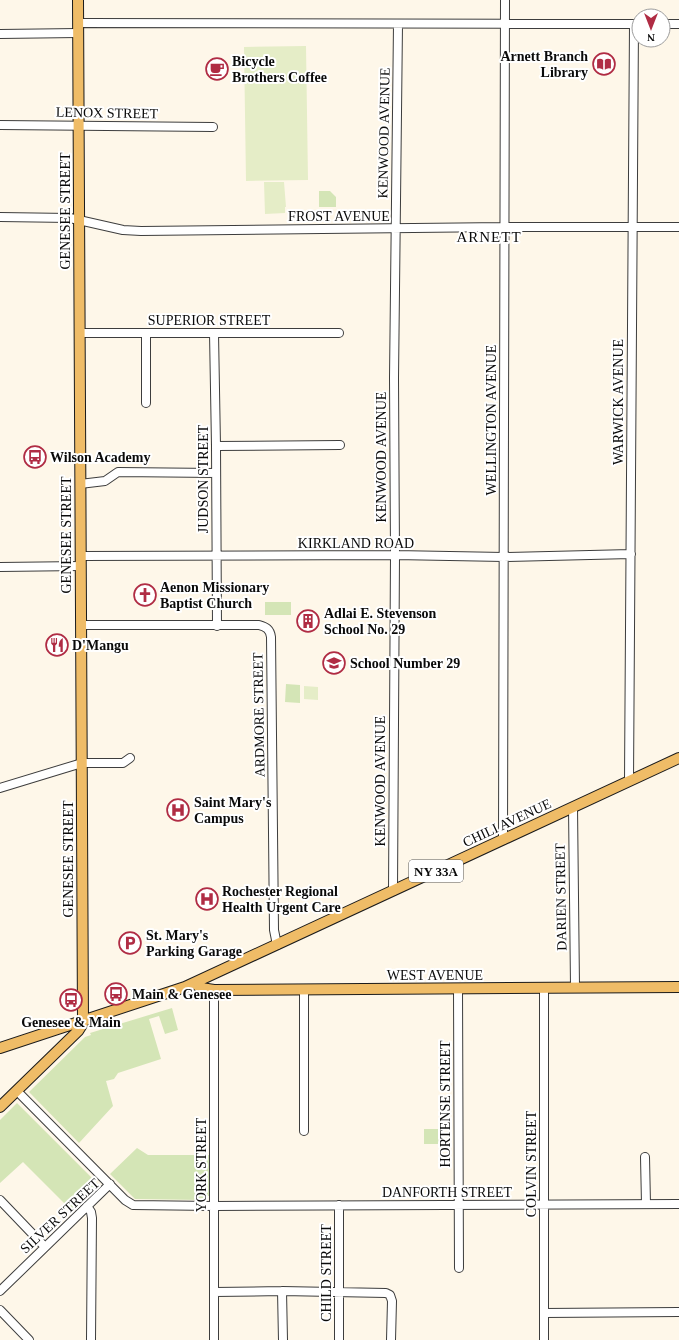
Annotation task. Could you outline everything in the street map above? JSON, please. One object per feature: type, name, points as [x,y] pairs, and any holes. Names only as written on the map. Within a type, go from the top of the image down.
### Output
[{"type":"main road","name":"GENESEE STREET","points":[[78,0],[83,1021]]},
{"type":"main road","name":"CHILI AVENUE","points":[[0,1048],[168,993],[194,983],[679,758]]},
{"type":"main road","name":"WEST AVENUE","points":[[194,983],[201,988],[214,990],[679,987]]},
{"type":"main road","points":[[0,1108],[78,1031],[82,1026],[83,1021]]},
{"type":"street","name":"WELLINGTON AVENUE","points":[[503,840],[505,0]]},
{"type":"street","points":[[0,34],[78,28],[398,24],[631,24]]},
{"type":"street","name":"KENWOOD AVENUE","points":[[393,891],[395,555],[394,378],[398,24]]},
{"type":"street","name":"WARWICK AVENUE","points":[[628,781],[632,227],[636,48]]},
{"type":"street","name":"LENOX STREET","points":[[0,125],[213,127]]},
{"type":"street","name":"FROST AVENUE","points":[[0,217],[60,217],[123,230],[141,231],[504,227],[679,228]]},
{"type":"street","name":"SUPERIOR STREET","points":[[80,333],[339,333]]},
{"type":"street","points":[[146,333],[146,403]]},
{"type":"street","name":"JUDSON STREET","points":[[214,333],[217,626]]},
{"type":"street","points":[[216,446],[340,445]]},
{"type":"street","points":[[80,484],[105,481],[118,472],[216,473]]},
{"type":"street","name":"KIRKLAND ROAD","points":[[0,567],[81,561],[216,556],[395,555],[504,557],[630,554]]},
{"type":"street","points":[[81,625],[217,626]]},
{"type":"street","name":"ARDMORE STREET","points":[[217,626],[259,626],[268,629],[271,637],[274,930],[277,945]]},
{"type":"street","points":[[0,788],[82,763],[123,763],[130,758]]},
{"type":"street","name":"DARIEN STREET","points":[[573,807],[575,987]]},
{"type":"street","name":"HORTENSE STREET","points":[[458,988],[459,1268]]},
{"type":"street","name":"COLVIN STREET","points":[[544,988],[544,1340]]},
{"type":"street","points":[[304,989],[304,1131]]},
{"type":"street","name":"YORK STREET","points":[[214,990],[214,1340]]},
{"type":"street","points":[[17,1090],[110,1184]]},
{"type":"street","points":[[645,1157],[646,1204]]},
{"type":"street","name":"SILVER STREET","points":[[0,1291],[110,1184],[127,1202],[133,1205],[214,1206]]},
{"type":"street","points":[[0,1200],[45,1247]]},
{"type":"street","name":"DANFORTH STREET","points":[[214,1206],[679,1204]]},
{"type":"street","points":[[87,1206],[91,1212],[92,1218],[91,1340]]},
{"type":"street","name":"CHILD STREET","points":[[339,1206],[339,1340]]},
{"type":"street","points":[[282,1291],[283,1340]]},
{"type":"street","points":[[214,1292],[382,1292],[390,1295],[392,1303],[391,1340]]},
{"type":"street","points":[[0,1310],[29,1340]]},
{"type":"street","points":[[544,1313],[679,1312]]},
{"type":"green space","points":[[306,46],[308,180],[246,181],[244,47]]},
{"type":"green space","points":[[264,182],[284,182],[285,213],[265,214]]},
{"type":"green space","points":[[319,191],[330,191],[336,197],[336,207],[319,207]]},
{"type":"green space","points":[[265,602],[291,602],[291,615],[265,615]]},
{"type":"green space","points":[[286,684],[300,685],[300,703],[285,702]]},
{"type":"green space","points":[[304,686],[318,687],[318,700],[304,699]]},
{"type":"green space","points":[[172,1008],[178,1030],[165,1034],[159,1016],[149,1019],[161,1059],[118,1073],[114,1079],[106,1081],[113,1106],[79,1143],[29,1092],[85,1037],[91,1035],[90,1033]]},
{"type":"green space","points":[[17,1103],[99,1185],[73,1212],[23,1162],[0,1183],[0,1120]]},
{"type":"green space","points":[[424,1129],[442,1129],[442,1144],[424,1144]]},
{"type":"green space","points":[[137,1148],[148,1155],[210,1155],[210,1196],[204,1196],[202,1200],[135,1199],[110,1174]]},
{"type":"place","name":"Arnett Branch Library","points":[[604,64]]},
{"type":"place","name":"Bicycle Brothers Coffee","points":[[217,69]]},
{"type":"place","name":"Wilson Academy","points":[[35,457]]},
{"type":"place","name":"Aenon Missionary Baptist Church","points":[[145,595]]},
{"type":"place","name":"Adlai E. Stevenson School No. 29","points":[[308,621]]},
{"type":"place","name":"D'Mangu","points":[[57,645]]},
{"type":"place","name":"School Number 29","points":[[334,663]]},
{"type":"place","name":"Saint Mary's Campus","points":[[178,810]]},
{"type":"place","name":"Rochester Regional Health Urgent Care","points":[[207,899]]},
{"type":"place","name":"St. Mary's Parking Garage","points":[[130,943]]},
{"type":"place","name":"Main & Genesee","points":[[116,994]]},
{"type":"place","name":"Genesee & Main","points":[[71,1000]]},
{"type":"district","name":"ARNETT","points":[[489,237]]}]
